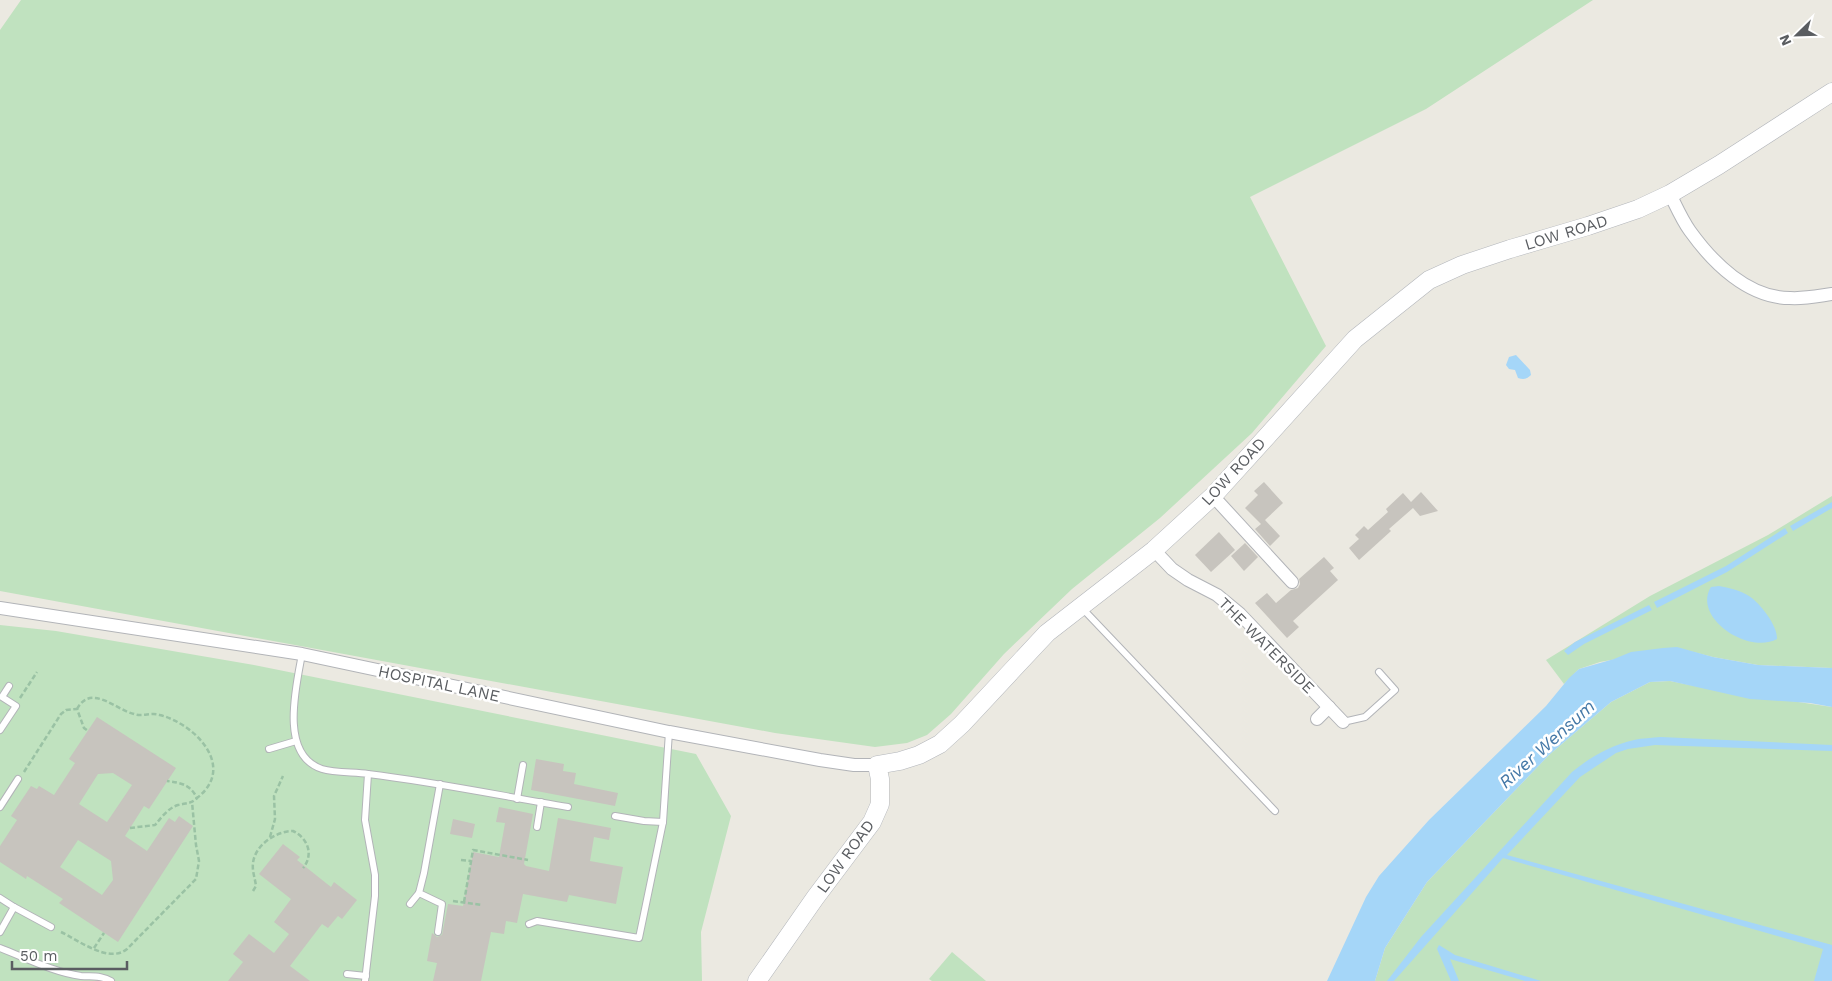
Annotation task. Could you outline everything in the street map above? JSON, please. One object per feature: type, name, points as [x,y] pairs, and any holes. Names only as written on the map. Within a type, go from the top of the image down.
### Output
[{"type":"street","name":"LOW ROAD","points":[[757,981],[815,898],[872,822],[880,804],[878,766],[919,755],[940,744],[962,724],[1047,634],[1154,550],[1213,496],[1354,339],[1429,280],[1462,265],[1638,209],[1670,194],[1719,165],[1832,92]]},
{"type":"street","points":[[1670,194],[1689,230],[1712,257],[1739,282],[1763,293],[1788,299],[1832,294]]},
{"type":"street","points":[[1213,496],[1292,582]]},
{"type":"street","name":"THE WATERSIDE","points":[[1154,550],[1172,569],[1188,580],[1217,595],[1240,614],[1343,722]]},
{"type":"street","name":"HOSPITAL LANE","points":[[0,608],[302,654],[670,732],[820,760],[878,766]]},
{"type":"street","name":"THE WATERSIDE","points":[[1317,719],[1329,707]]},
{"type":"lane","points":[[1081,607],[1276,811]]},
{"type":"lane","points":[[302,654],[293,725],[296,741],[310,762],[322,768],[440,784],[568,807]]},
{"type":"lane","points":[[1343,722],[1365,717],[1394,690],[1379,672]]},
{"type":"lane","points":[[0,730],[16,706],[2,697],[9,686]]},
{"type":"lane","points":[[529,924],[537,921],[639,938],[663,822],[670,732]]},
{"type":"lane","points":[[269,749],[296,741]]},
{"type":"lane","points":[[517,799],[523,765]]},
{"type":"lane","points":[[348,974],[366,979],[375,896],[375,875],[366,820],[368,774]]},
{"type":"lane","points":[[0,806],[18,779]]},
{"type":"lane","points":[[410,904],[419,893],[424,873],[440,784]]},
{"type":"lane","points":[[537,827],[542,802]]},
{"type":"lane","points":[[615,816],[663,822]]},
{"type":"lane","points":[[419,893],[442,904],[438,932]]},
{"type":"lane","points":[[0,898],[51,927]]},
{"type":"lane","points":[[0,932],[14,907]]},
{"type":"lane","points":[[0,948],[52,968],[79,976],[106,978],[111,981]]},
{"type":"path","points":[[16,706],[37,672]]},
{"type":"path","points":[[18,779],[61,714],[66,710],[77,709],[84,700],[104,699],[128,712],[139,715],[152,713],[161,715],[188,729],[201,739],[208,749],[214,768],[211,779],[204,792],[197,798],[192,802],[177,805],[168,810],[155,825],[130,828]]},
{"type":"path","points":[[77,709],[84,728],[88,731]]},
{"type":"path","points":[[270,838],[275,819],[274,796],[283,776]]},
{"type":"path","points":[[168,781],[182,783],[193,790],[197,798]]},
{"type":"path","points":[[51,927],[104,952],[122,953],[196,879],[199,861],[192,802]]},
{"type":"path","points":[[253,891],[256,886],[252,870],[253,860],[270,838],[278,832],[293,831],[298,833],[308,846],[308,863],[303,868]]},
{"type":"path","points":[[464,902],[473,850],[528,860]]},
{"type":"path","points":[[461,860],[471,861]]},
{"type":"path","points":[[442,904],[449,900],[482,905]]},
{"type":"path","points":[[94,948],[104,933]]},
{"type":"green space","points":[[21,0],[1593,0],[1426,109],[1250,197],[1326,346],[1252,433],[1160,518],[1072,589],[1004,654],[951,714],[927,735],[907,743],[875,747],[775,733],[0,591],[0,30]]},
{"type":"green space","points":[[1832,496],[1832,668],[1758,665],[1677,648],[1600,662],[1579,669],[1564,684],[1546,660],[1650,596],[1768,535]]},
{"type":"green space","points":[[0,625],[56,631],[254,665],[696,754],[731,816],[701,932],[702,981],[0,981]]},
{"type":"green space","points":[[1670,681],[1832,707],[1832,981],[1375,981],[1385,948],[1427,882],[1549,755],[1611,702],[1650,682]]},
{"type":"green space","points":[[952,952],[986,981],[932,981],[929,979]]},
{"type":"water","points":[[1516,355],[1530,370],[1531,375],[1527,378],[1518,378],[1515,370],[1509,369],[1506,365],[1509,357]]},
{"type":"water","points":[[1832,502],[1832,508],[1793,531],[1790,526]]},
{"type":"water","points":[[1785,528],[1788,533],[1727,572],[1657,608],[1654,602],[1726,566]]},
{"type":"water","points":[[1719,586],[1746,594],[1753,599],[1763,609],[1775,628],[1777,639],[1765,643],[1752,642],[1726,630],[1716,621],[1709,610],[1707,599],[1711,587]]},
{"type":"water","points":[[1649,605],[1652,610],[1584,644],[1568,655],[1564,651],[1575,642]]},
{"type":"water","name":"River Wensum","points":[[1677,647],[1713,657],[1758,665],[1832,668],[1832,707],[1810,703],[1750,699],[1670,681],[1650,682],[1611,702],[1549,755],[1427,882],[1385,948],[1375,981],[1327,981],[1366,897],[1379,876],[1429,820],[1546,706],[1569,678],[1579,669],[1631,652]]},
{"type":"water","points":[[1661,737],[1832,745],[1832,751],[1655,745],[1628,749],[1616,753],[1580,777],[1507,855],[1832,945],[1832,981],[1814,981],[1823,949],[1503,858],[1394,981],[1387,981],[1421,937],[1572,772],[1593,757],[1617,745],[1637,739]]},
{"type":"water","points":[[1439,945],[1455,955],[1541,981],[1525,981],[1450,959],[1459,981],[1451,981],[1437,949]]},
{"type":"building","points":[[1264,482],[1283,503],[1265,520],[1280,536],[1270,546],[1255,529],[1261,524],[1245,508],[1258,495],[1254,491]]},
{"type":"building","points":[[1421,492],[1438,511],[1420,516],[1413,508],[1389,529],[1391,531],[1359,560],[1349,548],[1359,539],[1355,535],[1364,526],[1368,530],[1388,512],[1386,509],[1403,493],[1411,502]]},
{"type":"building","points":[[1219,532],[1235,550],[1211,572],[1195,555]]},
{"type":"building","points":[[1245,543],[1258,557],[1244,571],[1231,556]]},
{"type":"building","points":[[1324,557],[1334,568],[1330,571],[1338,580],[1293,621],[1299,627],[1287,638],[1255,603],[1267,593],[1276,603],[1291,590],[1298,588],[1300,584],[1299,579]]},
{"type":"building","points":[[97,717],[176,768],[149,809],[144,806],[125,836],[147,851],[169,818],[175,822],[179,816],[193,826],[118,942],[59,903],[63,899],[27,876],[26,879],[0,862],[0,846],[17,820],[11,816],[31,786],[37,789],[39,786],[54,795],[75,763],[69,759]],"holes":[[[113,773],[132,785],[107,822],[79,804],[98,774]],[[78,840],[111,861],[113,880],[102,895],[60,867]]]},
{"type":"building","points":[[536,759],[564,764],[563,771],[576,773],[574,784],[618,793],[615,806],[531,790]]},
{"type":"building","points":[[499,807],[533,814],[524,864],[549,871],[558,818],[611,828],[609,840],[594,837],[590,861],[623,867],[616,904],[569,895],[567,902],[523,894],[517,923],[506,921],[504,934],[491,932],[481,981],[433,981],[437,963],[427,961],[432,933],[437,937],[442,935],[448,904],[463,906],[473,852],[499,857],[505,823],[496,822]]},
{"type":"building","points":[[453,819],[475,824],[472,838],[450,834]]},
{"type":"building","points":[[283,844],[300,857],[297,860],[331,887],[334,882],[357,900],[342,919],[338,916],[328,928],[322,924],[290,966],[310,981],[228,981],[243,962],[233,954],[249,934],[274,953],[289,934],[274,922],[291,899],[259,874]]}]
